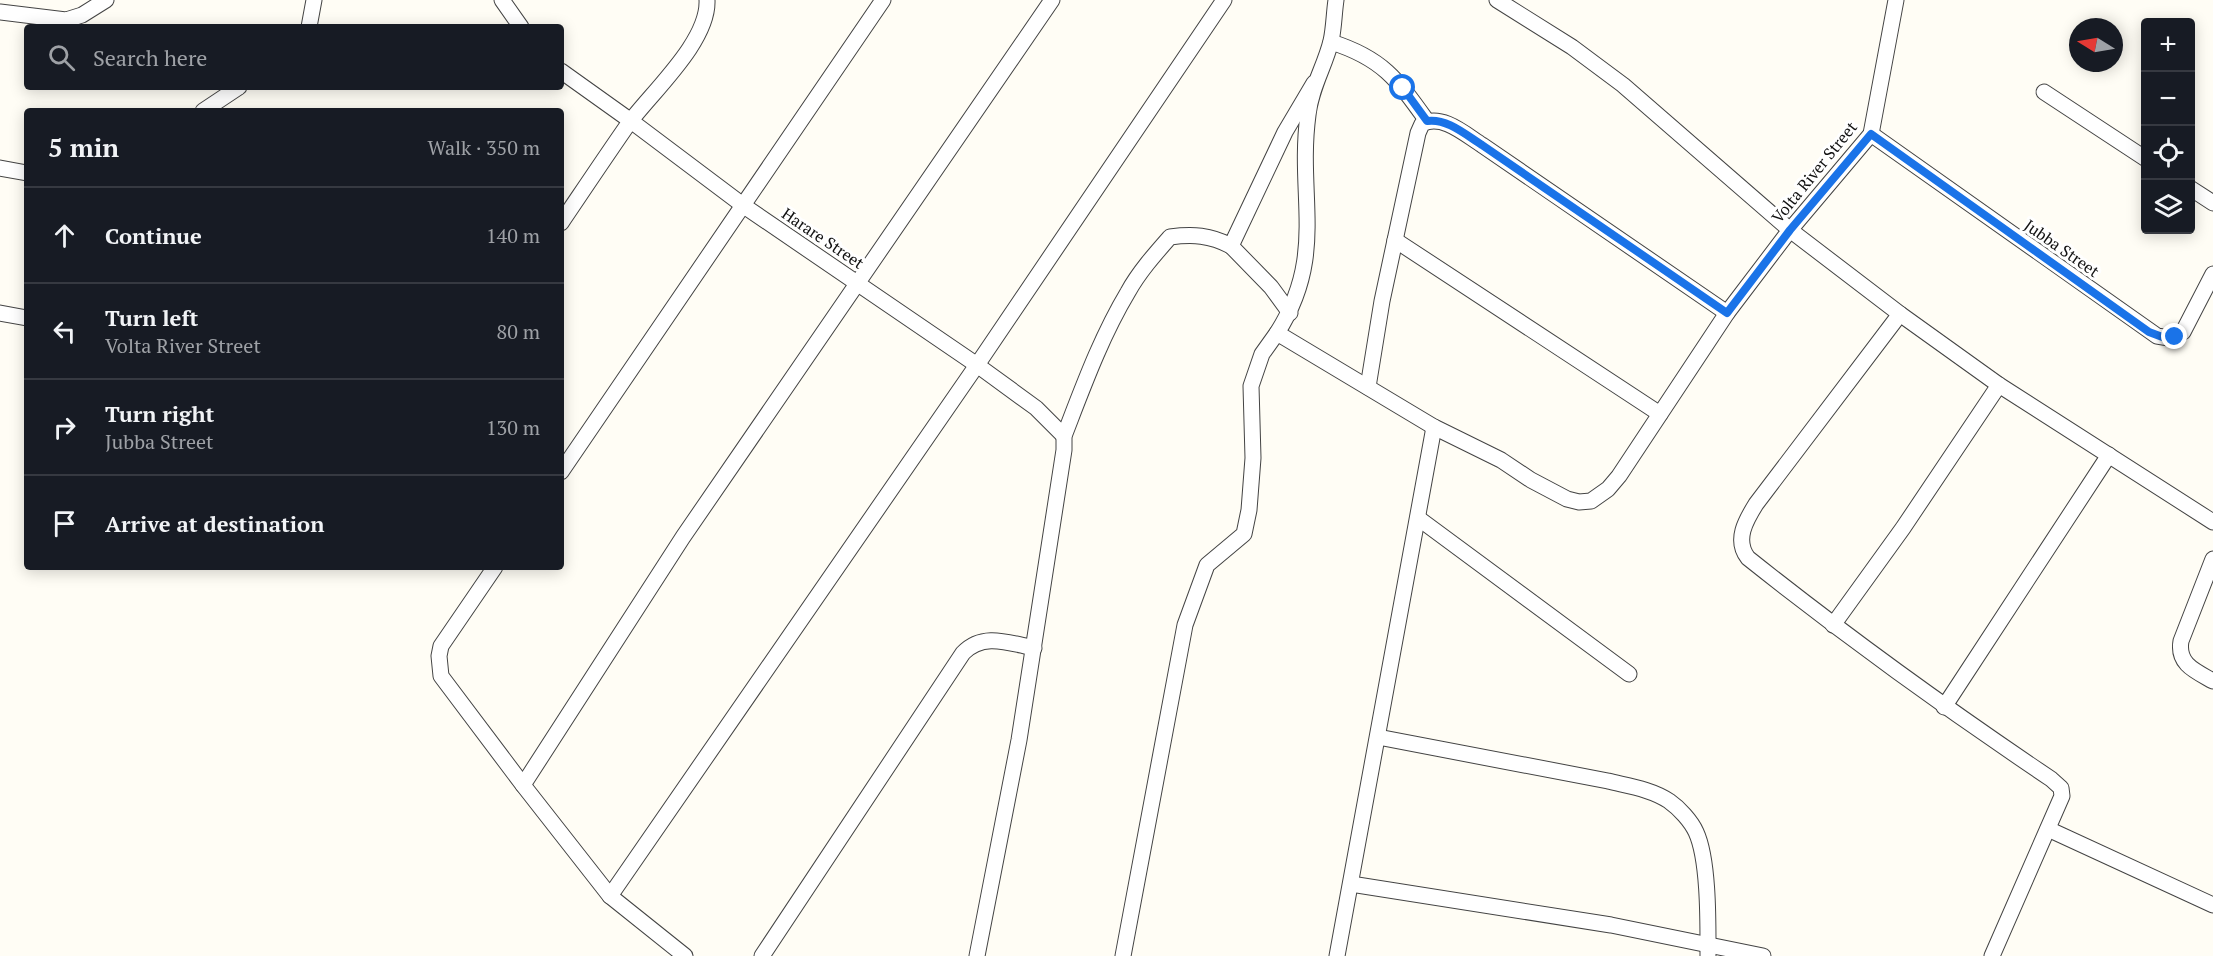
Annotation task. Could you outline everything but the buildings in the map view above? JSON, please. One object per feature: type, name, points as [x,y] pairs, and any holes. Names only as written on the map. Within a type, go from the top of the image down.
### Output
[{"type":"street","points":[[0,12],[66,20],[82,15],[106,0]]},
{"type":"street","points":[[310,24],[314,0]]},
{"type":"street","points":[[502,0],[518,24]]},
{"type":"street","points":[[564,219],[631,121],[674,69],[698,34],[706,18],[707,0]]},
{"type":"street","points":[[564,468],[883,0]]},
{"type":"street","points":[[523,785],[683,537],[1052,0]]},
{"type":"street","points":[[610,896],[977,365],[1224,0]]},
{"type":"street","points":[[1231,246],[1286,132],[1314,83],[1331,42],[1336,0]]},
{"type":"street","points":[[1497,0],[1572,47],[1623,85],[1790,230],[1900,314],[1999,385],[2213,522]]},
{"type":"street","name":"Volta River Street","points":[[1278,333],[1434,427],[1501,460],[1554,493],[1574,501],[1585,502],[1598,497],[1608,489],[1727,313],[1790,230],[1871,134],[1896,0]]},
{"type":"street","points":[[1331,42],[1357,50],[1388,71],[1427,121]]},
{"type":"street","name":"Harare Street","points":[[564,73],[744,206],[977,365],[1036,408],[1064,435]]},
{"type":"street","points":[[1123,956],[1185,625],[1207,565],[1244,534],[1249,510],[1254,458],[1251,386],[1262,354],[1278,333],[1299,293],[1306,259],[1308,230],[1306,139],[1314,83]]},
{"type":"street","points":[[208,108],[234,90]]},
{"type":"street","points":[[2044,92],[2141,156]]},
{"type":"street","points":[[1368,387],[1395,240],[1418,133],[1422,124],[1427,121],[1449,125],[1482,145],[1727,313]]},
{"type":"street","name":"Jubba Street","points":[[1871,134],[2157,336],[2169,338],[2183,332],[2213,274]]},
{"type":"street","points":[[0,168],[24,172]]},
{"type":"street","points":[[2195,191],[2213,203]]},
{"type":"street","points":[[977,956],[1019,740],[1064,450],[1064,435],[1097,354],[1128,291],[1170,237],[1193,234],[1216,238],[1231,246],[1271,287],[1290,313]]},
{"type":"street","points":[[1395,240],[1660,414]]},
{"type":"street","points":[[0,313],[24,317]]},
{"type":"street","points":[[1900,314],[1756,504],[1743,530],[1742,547],[1748,558],[1833,625],[1944,707],[2060,787],[2062,796],[1992,956]]},
{"type":"street","points":[[1833,625],[1903,528],[1999,385]]},
{"type":"street","points":[[1337,956],[1434,427]]},
{"type":"street","points":[[1944,707],[2109,455]]},
{"type":"street","points":[[1418,518],[1629,674]]},
{"type":"street","points":[[2213,559],[2181,641],[2180,651],[2188,666],[2213,681]]},
{"type":"street","points":[[493,570],[441,646],[439,666],[441,676],[610,896],[685,956]]},
{"type":"street","points":[[762,956],[963,652],[971,644],[994,640],[1034,648]]},
{"type":"street","points":[[1377,737],[1635,787],[1669,802],[1692,825],[1702,851],[1708,950]]},
{"type":"street","points":[[2048,829],[2213,905]]},
{"type":"street","points":[[1351,884],[1611,925],[1708,950],[1763,956]]},
{"type":"route","points":[[1403,88],[1427,121],[1437,121],[1457,129],[1727,313],[1790,230],[1871,134],[2149,332],[2165,338],[2175,337]]}]
